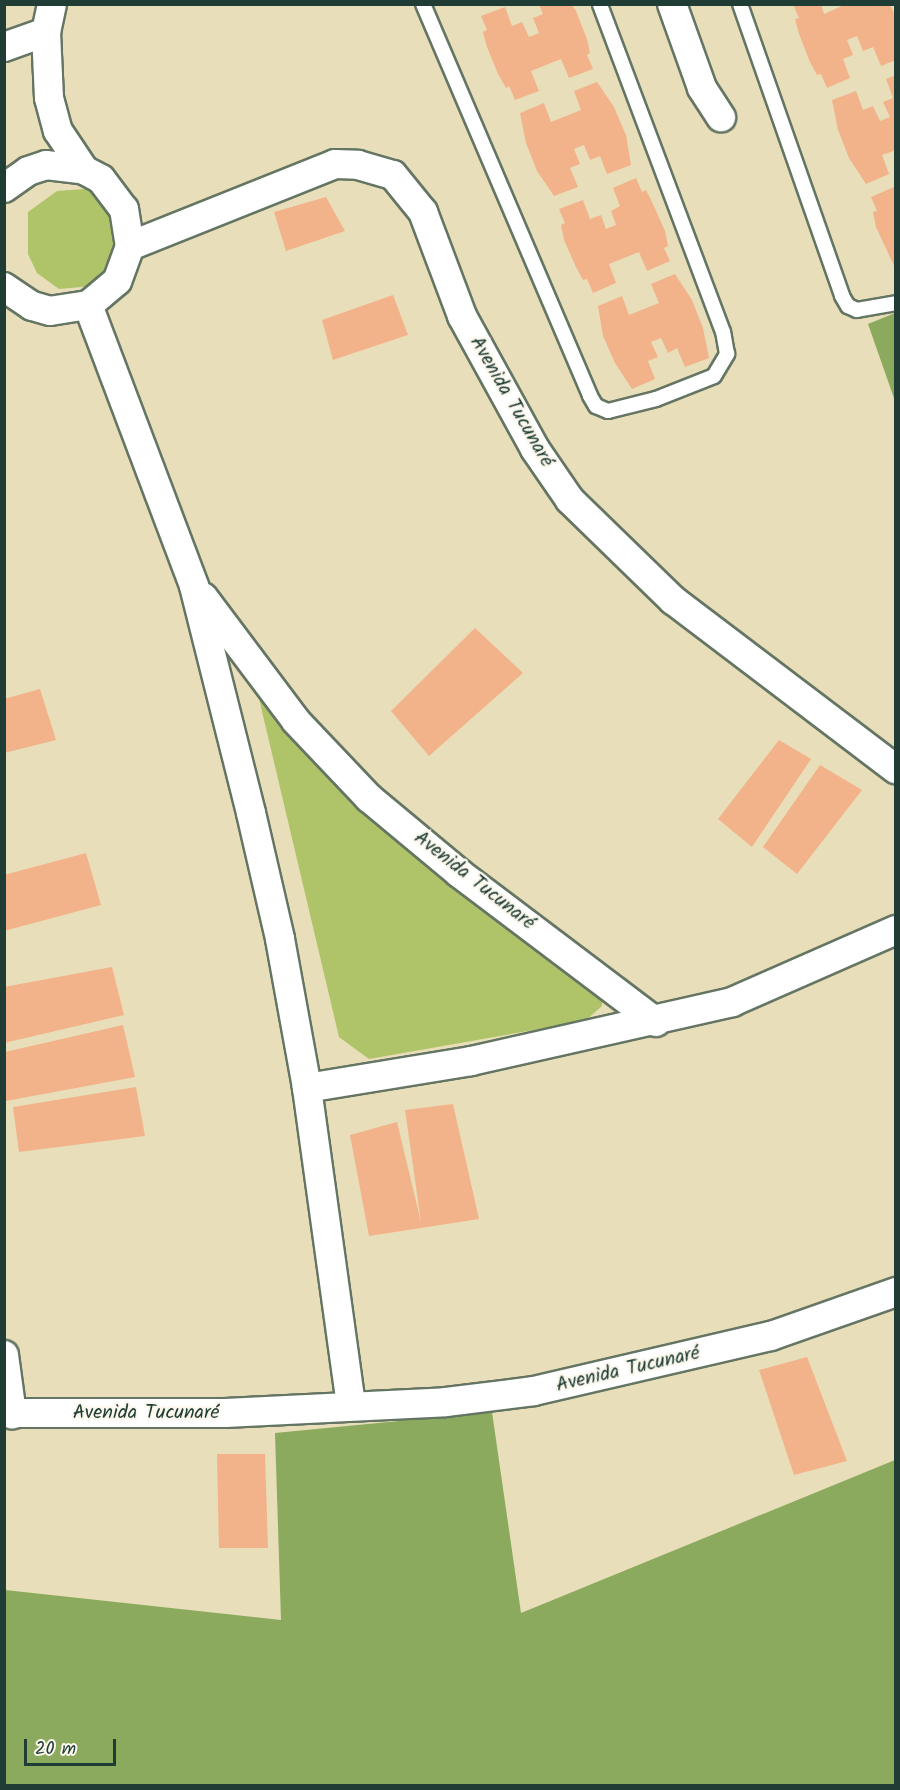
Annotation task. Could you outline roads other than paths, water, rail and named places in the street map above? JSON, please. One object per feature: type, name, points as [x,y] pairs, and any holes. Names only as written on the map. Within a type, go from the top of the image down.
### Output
[{"type":"street","points":[[8,295],[50,311],[88,305],[117,281],[130,246],[130,226],[114,192],[84,170],[58,131],[49,98],[46,32],[52,4]]},
{"type":"street","points":[[672,4],[702,88],[721,117]]},
{"type":"street","points":[[4,47],[46,32]]},
{"type":"street","name":"Avenida Tucunaré","points":[[130,246],[335,164],[358,165],[393,175],[423,212],[462,316],[529,439],[570,500],[673,600],[896,769]]},
{"type":"street","points":[[4,189],[28,171],[46,165],[84,170]]},
{"type":"street","name":"Avenida Tucunaré","points":[[88,305],[194,586],[278,927],[307,1088],[351,1405]]},
{"type":"street","name":"Avenida Tucunaré","points":[[194,586],[296,721],[369,798],[459,873],[656,1022]]},
{"type":"street","points":[[307,1088],[471,1061],[656,1022],[732,1002],[896,930]]},
{"type":"street","name":"Avenida Tucunaré","points":[[4,1355],[8,1413],[225,1413],[446,1402],[534,1391],[609,1376],[771,1336],[896,1292]]},
{"type":"lane","points":[[423,4],[590,396],[596,406],[608,411],[656,399],[714,376],[727,354],[723,332],[600,4]]},
{"type":"lane","points":[[740,4],[842,296],[848,306],[857,310],[896,303]]}]
